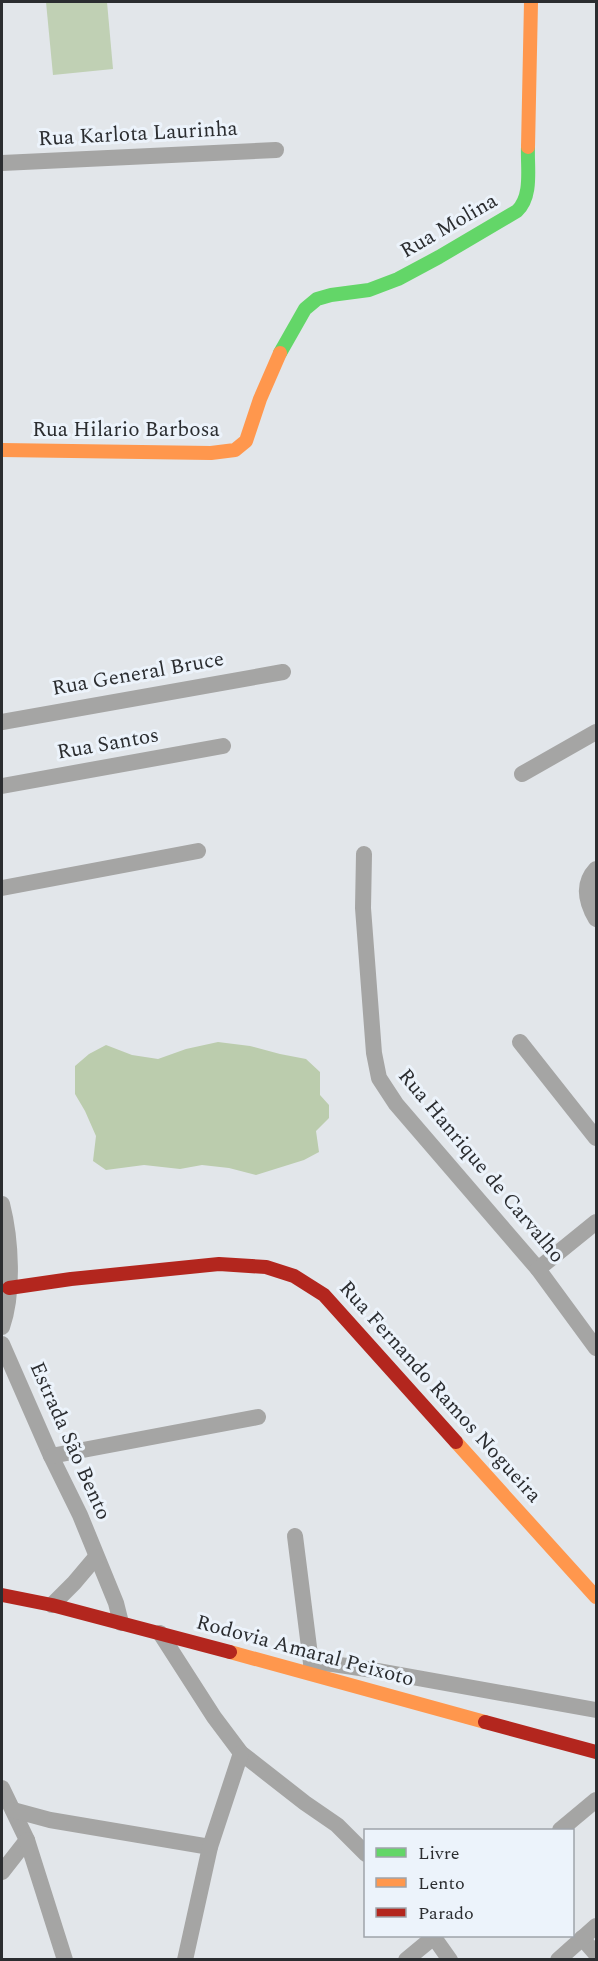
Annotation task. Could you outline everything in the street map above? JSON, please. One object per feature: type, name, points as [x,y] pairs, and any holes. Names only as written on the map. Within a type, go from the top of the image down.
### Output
[{"type":"main road","name":"Rua Molina","points":[[288,341],[303,312],[312,302],[322,297],[365,291],[386,285],[477,235],[520,208],[526,198],[527,190],[531,2]]},
{"type":"main road","name":"Rua Hilario Barbosa","points":[[2,450],[207,453],[236,450],[247,439],[260,398],[288,341]]},
{"type":"main road","name":"Rua Fernando Ramos Nogueira","points":[[9,1288],[71,1279],[219,1264],[266,1267],[294,1276],[324,1295],[597,1597]]},
{"type":"main road","name":"Rodovia Amaral Peixoto","points":[[2,1595],[159,1632],[597,1752]]},
{"type":"street","name":"Rua Karlota Laurinha","points":[[2,163],[276,150]]},
{"type":"street","name":"Rua General Bruce","points":[[2,722],[283,672]]},
{"type":"street","points":[[522,774],[597,732]]},
{"type":"street","name":"Rua Santos","points":[[2,786],[224,746]]},
{"type":"street","points":[[2,888],[198,851]]},
{"type":"street","name":"Rua Hanrique de Carvalho","points":[[364,854],[365,936],[374,1053],[379,1078],[396,1104],[538,1269],[597,1348]]},
{"type":"street","points":[[596,869],[587,882],[587,894],[589,904],[597,919]]},
{"type":"street","points":[[520,1042],[597,1138]]},
{"type":"street","points":[[2,1204],[9,1264],[7,1313],[2,1327]]},
{"type":"street","points":[[538,1269],[597,1222]]},
{"type":"street","name":"Estrada São Bento","points":[[2,1344],[51,1456],[80,1515],[116,1603],[121,1623]]},
{"type":"street","points":[[51,1456],[258,1417]]},
{"type":"street","points":[[295,1536],[310,1663]]},
{"type":"street","points":[[52,1605],[96,1557]]},
{"type":"street","points":[[159,1632],[214,1717],[241,1753],[337,1825],[364,1852]]},
{"type":"street","points":[[253,1659],[333,1664],[374,1670],[597,1710]]},
{"type":"street","points":[[185,1959],[210,1847],[241,1753]]},
{"type":"street","points":[[2,1788],[27,1840],[65,1959]]},
{"type":"street","points":[[561,1829],[597,1800]]},
{"type":"street","points":[[13,1810],[50,1820],[210,1847]]},
{"type":"street","points":[[2,1872],[27,1840]]},
{"type":"street","points":[[558,1959],[597,1926]]},
{"type":"street","points":[[406,1959],[433,1937]]},
{"type":"street","points":[[435,1937],[450,1959]]},
{"type":"street","points":[[582,1938],[597,1954]]},
{"type":"green space","points":[[46,2],[107,2],[113,69],[53,75]]},
{"type":"green space","points":[[218,1042],[250,1046],[306,1059],[320,1072],[320,1095],[329,1105],[329,1118],[316,1131],[319,1152],[304,1160],[256,1175],[229,1168],[202,1165],[180,1169],[144,1165],[106,1170],[93,1161],[96,1136],[75,1094],[75,1066],[89,1054],[106,1045],[132,1055],[158,1059],[186,1049]]},
{"type":"traffic: fast","points":[[280,353],[305,309],[317,299],[369,290],[398,279],[517,211],[522,205],[527,189],[528,147]]},
{"type":"traffic: slow","points":[[528,147],[531,2]]},
{"type":"traffic: slow","points":[[2,450],[211,453],[235,450],[246,441],[260,399],[280,353]]},
{"type":"traffic: slow","points":[[456,1442],[596,1597]]},
{"type":"traffic: slow","points":[[230,1652],[485,1722]]},
{"type":"traffic: jam","points":[[9,1288],[71,1279],[219,1264],[266,1267],[294,1276],[324,1295],[456,1442]]},
{"type":"traffic: jam","points":[[2,1595],[52,1605],[230,1652]]},
{"type":"traffic: jam","points":[[485,1722],[596,1752]]}]
